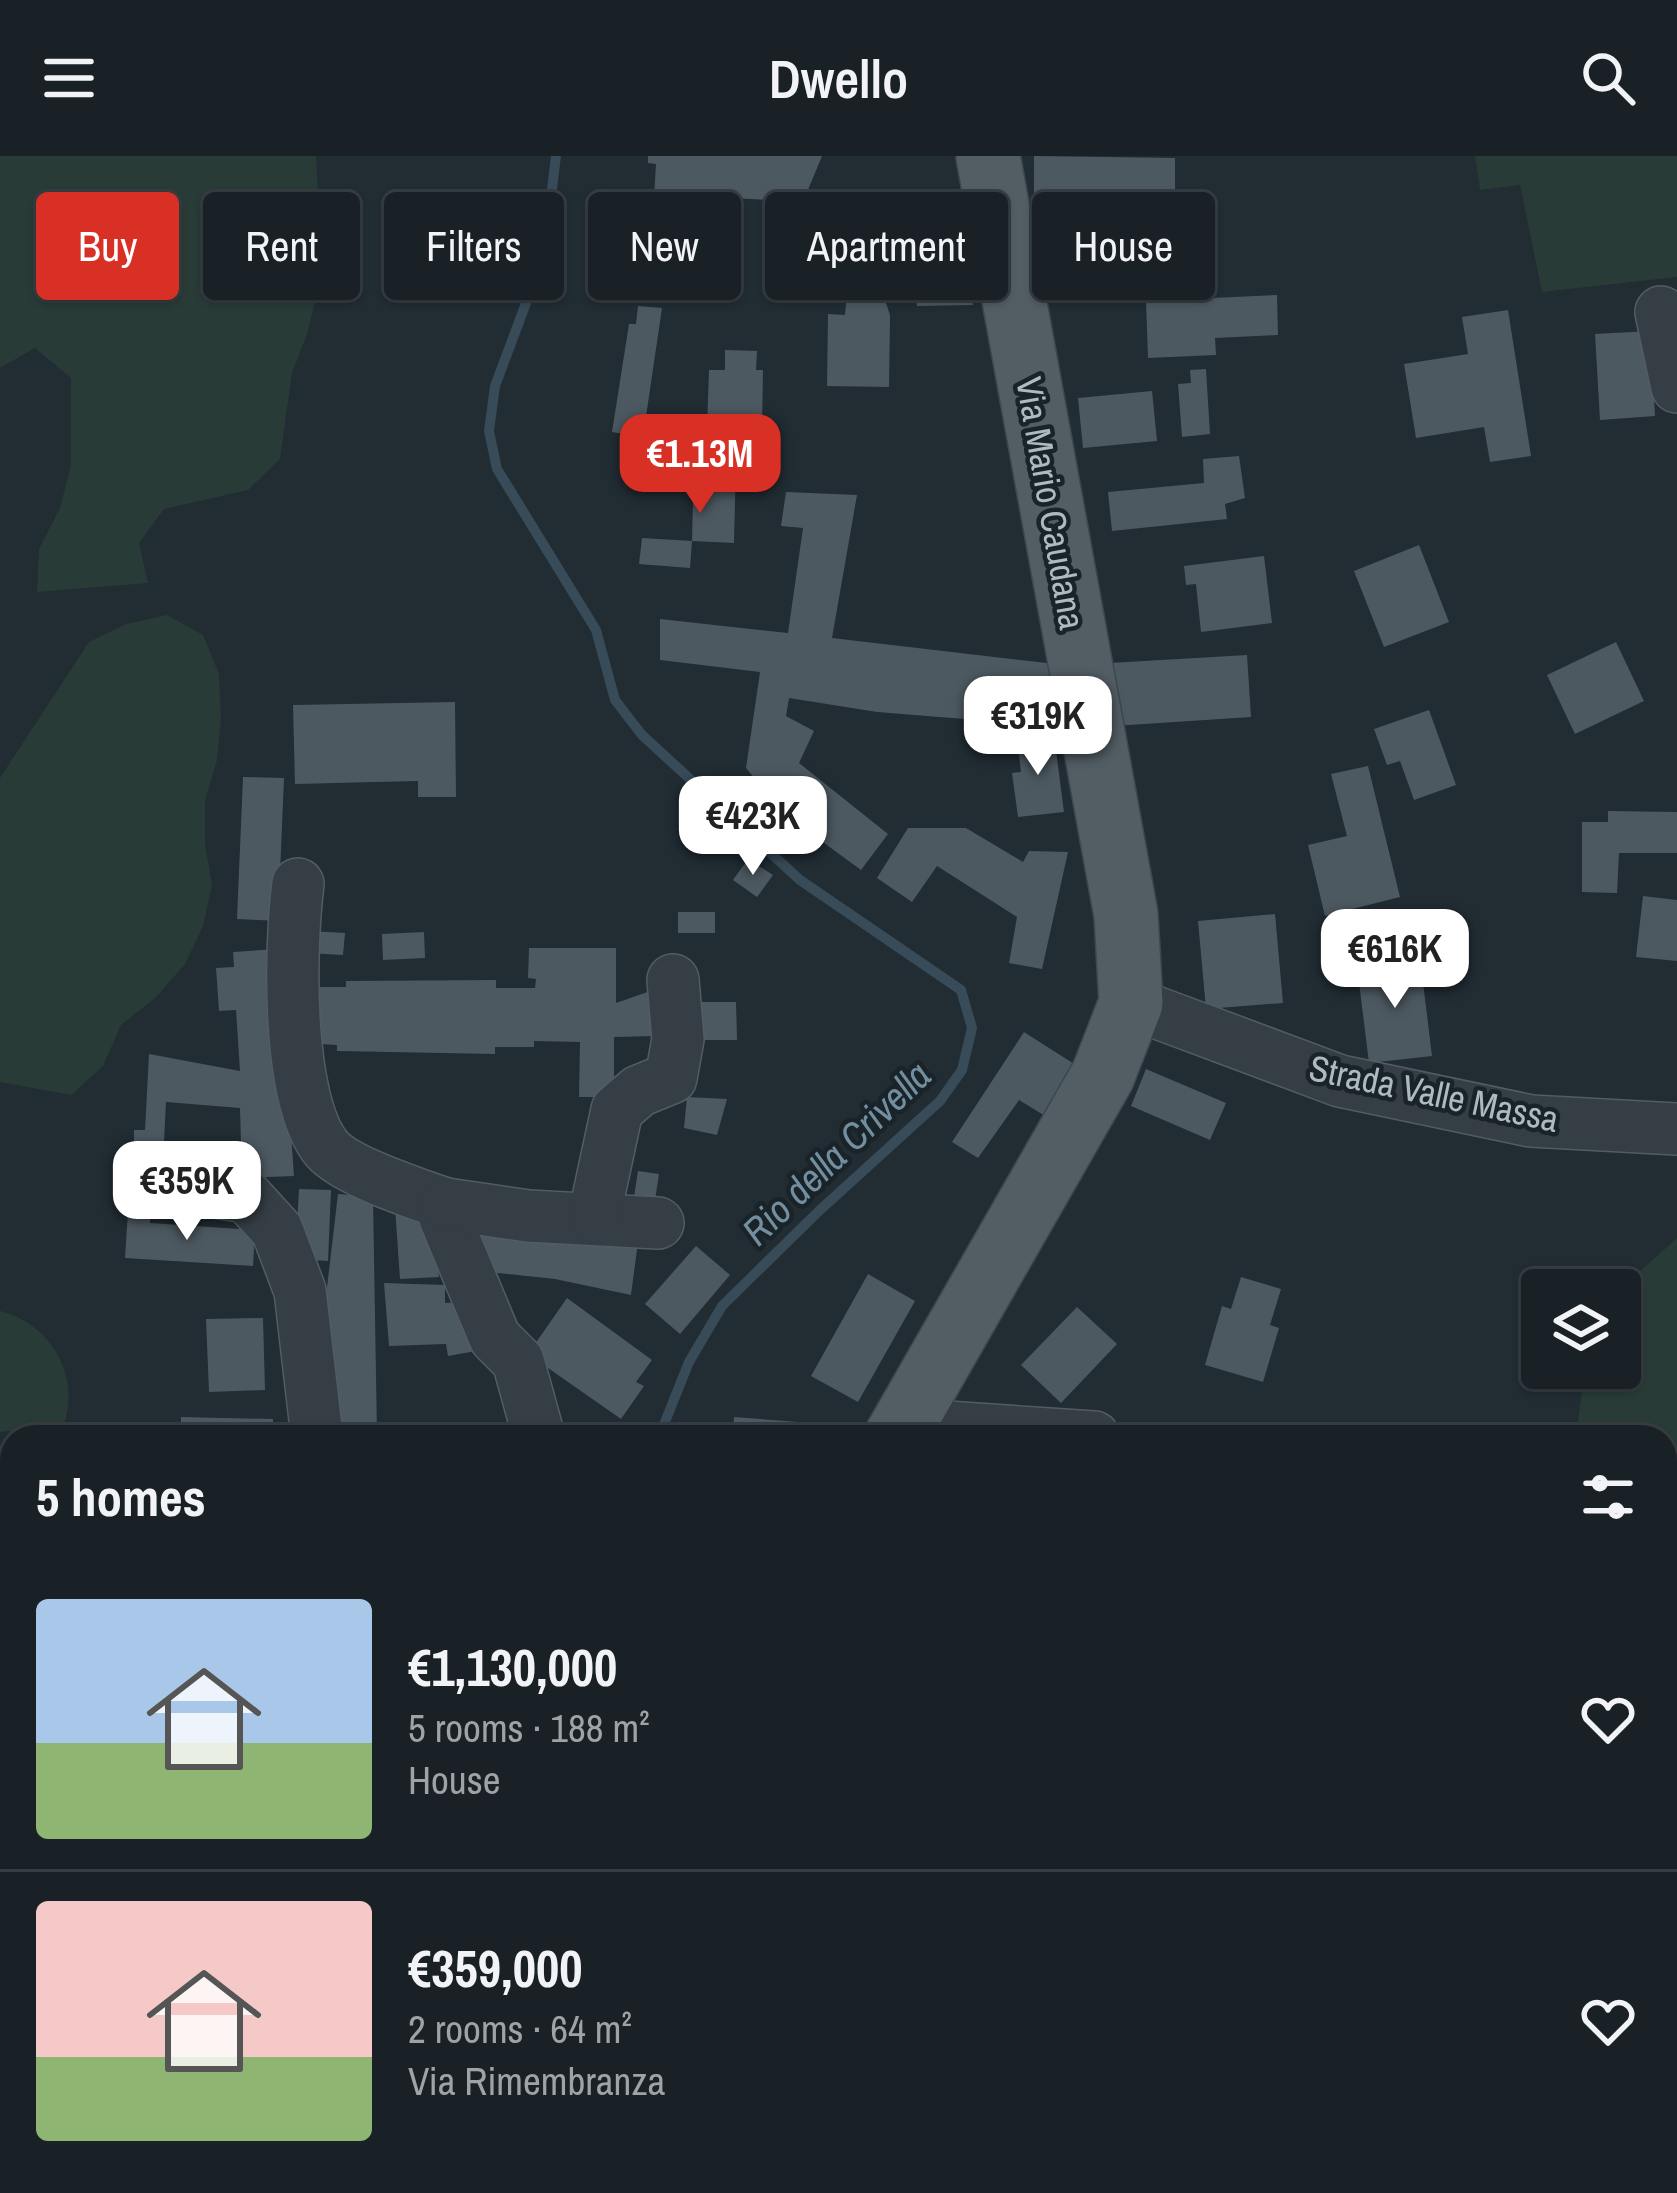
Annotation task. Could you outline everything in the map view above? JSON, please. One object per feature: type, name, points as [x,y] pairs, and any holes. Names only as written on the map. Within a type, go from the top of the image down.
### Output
[{"type":"main road","name":"Via Mario Caudana","points":[[902,1425],[1102,1075],[1130,1003],[1126,915],[988,156]]},
{"type":"street","points":[[1661,312],[1677,387]]},
{"type":"street","points":[[298,884],[291,940],[306,1112],[329,1152],[392,1185],[446,1204],[528,1216],[658,1223]]},
{"type":"street","points":[[594,1217],[617,1110],[640,1091],[671,1078],[678,1039],[673,980]]},
{"type":"street","name":"Strada Valle Massa","points":[[1130,1003],[1340,1081],[1532,1121],[1677,1130]]},
{"type":"street","points":[[196,1190],[247,1197],[277,1230],[301,1291],[316,1425]]},
{"type":"street","points":[[446,1204],[445,1218],[495,1339],[518,1361],[536,1425]]},
{"type":"green space","points":[[0,156],[316,156],[318,192],[203,192],[203,300],[316,300],[292,373],[280,459],[248,490],[164,509],[139,543],[148,583],[37,592],[39,549],[60,508],[71,465],[71,378],[35,348],[0,368]]},
{"type":"green space","points":[[1475,156],[1677,156],[1677,277],[1542,292],[1520,185],[1480,190]]},
{"type":"green space","points":[[167,615],[203,635],[219,674],[217,760],[205,801],[212,885],[203,926],[185,964],[155,998],[121,1025],[103,1066],[71,1095],[0,1082],[0,778],[89,642],[126,624]]},
{"type":"green space","points":[[1677,1238],[1677,1425],[1578,1425],[1582,1389],[1641,1389],[1641,1270]]},
{"type":"green space","points":[[0,1311],[20,1318],[50,1343],[67,1378],[69,1397],[63,1425],[0,1425]]},
{"type":"building","points":[[648,156],[822,156],[807,192],[765,192],[765,200],[741,198],[741,192],[654,192],[656,164],[648,163]]},
{"type":"building","points":[[1034,156],[1175,158],[1175,192],[1034,192]]},
{"type":"building","points":[[944,190],[944,192],[866,192]]},
{"type":"building","points":[[1277,295],[1278,335],[1215,338],[1216,355],[1148,358],[1146,301]]},
{"type":"building","points":[[846,300],[885,300],[890,315],[889,387],[827,386],[828,314],[845,315]]},
{"type":"building","points":[[916,300],[972,300],[973,305],[917,306]]},
{"type":"building","points":[[638,306],[662,308],[643,437],[612,432],[629,324],[636,324]]},
{"type":"building","points":[[1508,310],[1531,456],[1490,462],[1484,427],[1416,438],[1404,364],[1468,354],[1462,317]]},
{"type":"building","points":[[1650,331],[1655,416],[1600,420],[1595,334]]},
{"type":"building","points":[[725,350],[757,351],[756,370],[763,370],[762,429],[750,429],[750,439],[718,438],[718,429],[707,429],[709,370],[725,370]]},
{"type":"building","points":[[1206,369],[1210,434],[1182,437],[1178,384],[1191,383],[1190,370]]},
{"type":"building","points":[[1152,391],[1157,441],[1083,448],[1078,398]]},
{"type":"building","points":[[1239,456],[1245,498],[1225,504],[1227,519],[1112,531],[1108,492],[1204,483],[1203,459]]},
{"type":"building","points":[[694,460],[736,461],[734,543],[692,541]]},
{"type":"building","points":[[786,492],[857,495],[832,638],[1055,664],[1064,727],[877,712],[789,698],[786,716],[814,731],[799,763],[888,834],[861,870],[760,796],[764,790],[746,768],[760,672],[660,660],[660,619],[788,633],[803,528],[781,526]]},
{"type":"building","points":[[642,538],[692,541],[690,568],[639,564]]},
{"type":"building","points":[[1419,545],[1449,622],[1384,647],[1354,571]]},
{"type":"building","points":[[1264,556],[1272,623],[1201,632],[1196,584],[1186,585],[1184,566]]},
{"type":"building","points":[[1616,642],[1644,701],[1575,734],[1547,675]]},
{"type":"building","points":[[1247,655],[1251,717],[1114,726],[1110,663]]},
{"type":"building","points":[[455,702],[456,797],[418,797],[418,781],[295,784],[293,705]]},
{"type":"building","points":[[1429,710],[1456,785],[1414,800],[1400,761],[1387,765],[1374,729]]},
{"type":"building","points":[[1054,735],[1064,812],[1018,817],[1012,773],[1021,772],[1017,739]]},
{"type":"building","points":[[1368,766],[1400,897],[1325,916],[1308,845],[1347,836],[1331,774]]},
{"type":"building","points":[[243,777],[284,778],[278,921],[237,919]]},
{"type":"building","points":[[1608,811],[1677,812],[1677,853],[1619,853],[1617,893],[1582,892],[1582,822],[1608,822]]},
{"type":"building","points":[[908,828],[966,828],[1023,862],[1029,851],[1068,852],[1042,969],[1009,963],[1017,917],[937,866],[912,902],[877,878]]},
{"type":"building","points":[[748,859],[773,875],[757,897],[733,880]]},
{"type":"building","points":[[1643,896],[1677,900],[1677,961],[1636,957]]},
{"type":"building","points":[[678,912],[715,912],[715,933],[678,933]]},
{"type":"building","points":[[1275,914],[1283,1003],[1206,1009],[1198,921]]},
{"type":"building","points":[[309,931],[345,933],[343,955],[308,953]]},
{"type":"building","points":[[424,932],[425,958],[383,960],[382,934]]},
{"type":"building","points":[[529,948],[616,948],[616,1003],[659,988],[657,1036],[614,1037],[614,1097],[579,1097],[580,1042],[534,1041],[534,1047],[495,1047],[495,1054],[337,1051],[337,1045],[305,1043],[305,987],[346,987],[346,981],[496,980],[496,988],[535,988],[536,979],[528,978]]},
{"type":"building","points":[[278,949],[294,1176],[242,1178],[240,1108],[166,1102],[163,1161],[134,1160],[134,1130],[145,1130],[149,1054],[240,1071],[236,1010],[219,1011],[216,968],[234,967],[233,952]]},
{"type":"building","points":[[1420,958],[1432,1056],[1369,1063],[1357,966]]},
{"type":"building","points":[[696,1002],[736,1002],[737,1040],[696,1040]]},
{"type":"building","points":[[1024,1032],[1082,1069],[1050,1119],[1019,1100],[978,1158],[952,1142]]},
{"type":"building","points":[[1146,1069],[1226,1103],[1210,1140],[1131,1106]]},
{"type":"building","points":[[687,1097],[727,1099],[717,1135],[684,1128]]},
{"type":"building","points":[[638,1171],[659,1174],[653,1213],[632,1210]]},
{"type":"building","points":[[299,1189],[331,1190],[328,1261],[295,1259]]},
{"type":"building","points":[[338,1194],[373,1197],[377,1425],[326,1425],[322,1330]]},
{"type":"building","points":[[395,1207],[431,1214],[439,1277],[400,1279]]},
{"type":"building","points":[[128,1211],[150,1212],[150,1223],[255,1230],[253,1266],[125,1258]]},
{"type":"building","points":[[475,1223],[638,1242],[631,1295],[555,1279],[469,1270]]},
{"type":"building","points":[[696,1246],[730,1275],[680,1334],[645,1304]]},
{"type":"building","points":[[868,1274],[915,1301],[858,1402],[811,1376]]},
{"type":"building","points":[[1241,1277],[1281,1289],[1270,1325],[1279,1328],[1263,1382],[1205,1365],[1222,1306],[1231,1309]]},
{"type":"building","points":[[384,1283],[445,1285],[445,1303],[463,1302],[481,1350],[448,1356],[446,1344],[389,1346]]},
{"type":"building","points":[[567,1298],[652,1360],[636,1382],[644,1386],[621,1419],[528,1354]]},
{"type":"building","points":[[1077,1307],[1117,1344],[1061,1403],[1021,1365]]},
{"type":"building","points":[[263,1318],[265,1390],[209,1392],[206,1319]]},
{"type":"building","points":[[181,1417],[273,1419],[273,1425],[181,1425]]},
{"type":"building","points":[[734,1417],[838,1425],[734,1425]]},
{"type":"waterway","name":"Rio della Crivella","points":[[556,156],[544,255],[495,386],[489,431],[497,469],[596,630],[615,700],[642,735],[800,880],[961,990],[972,1028],[962,1070],[940,1101],[722,1306],[689,1362],[664,1425]]}]
